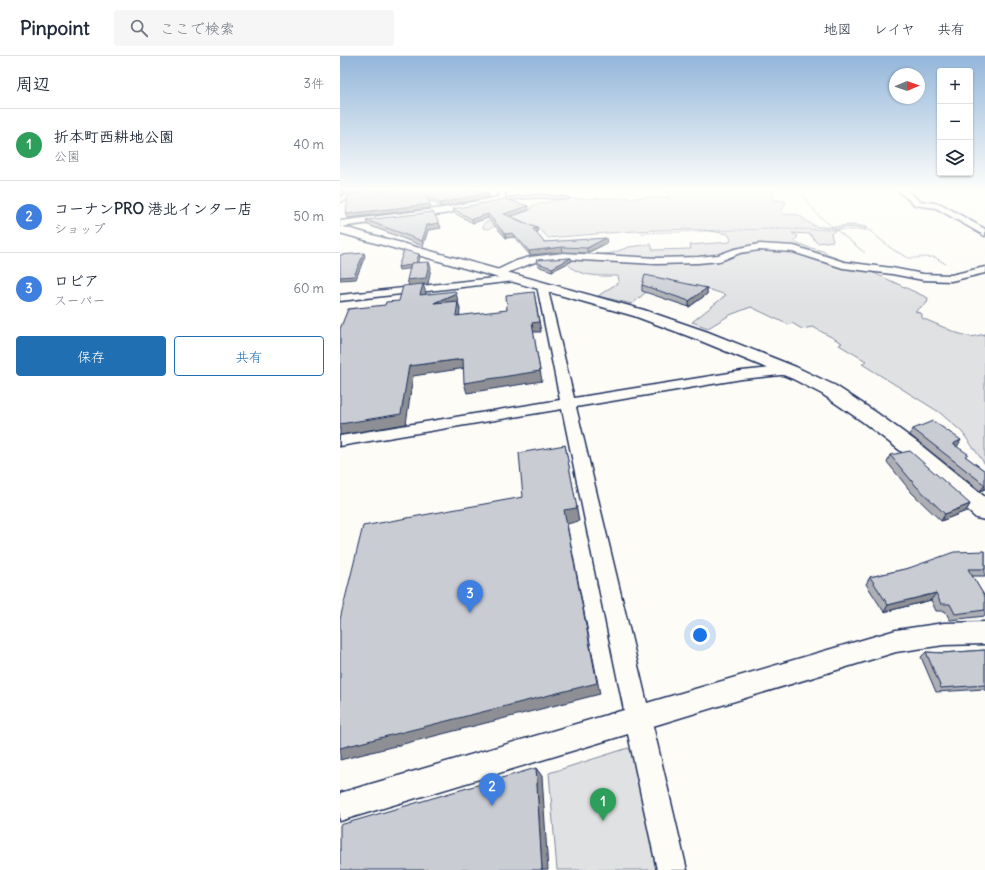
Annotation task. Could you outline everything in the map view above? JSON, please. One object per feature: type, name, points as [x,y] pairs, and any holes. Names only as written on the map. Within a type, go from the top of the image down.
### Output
[{"type":"street","points":[[975,227],[985,233]]},
{"type":"street","points":[[340,229],[666,321],[790,370],[828,390],[865,414],[985,511]]},
{"type":"street","points":[[499,273],[520,263],[534,259],[563,256],[657,261],[698,260],[720,258],[738,251],[759,247],[794,250],[843,265],[892,271],[923,277],[951,278],[985,270]]},
{"type":"street","points":[[340,298],[518,279]]},
{"type":"street","points":[[542,286],[672,870]]},
{"type":"street","points":[[340,441],[742,375],[790,370]]},
{"type":"street","points":[[340,807],[896,640],[944,634],[985,633]]},
{"type":"path","points":[[832,227],[864,253],[892,271]]},
{"type":"shaded area","points":[[483,227],[493,227],[488,229]]},
{"type":"shaded area","points":[[535,227],[866,227],[866,229],[847,227],[838,229],[831,234],[833,241],[817,243],[810,234],[792,233],[798,236],[794,241],[807,247],[823,251],[828,255],[863,268],[928,298],[927,303],[915,311],[922,314],[922,318],[957,333],[971,337],[985,334],[985,464],[962,432],[939,412],[862,364],[866,361],[839,345],[842,343],[813,327],[802,329],[792,323],[789,325],[751,307],[730,315],[708,328],[692,322],[726,295],[705,288],[657,283],[632,304],[598,296],[619,282],[618,276],[596,276],[581,273],[574,270],[565,259],[612,253],[629,247],[651,244],[653,250],[691,249],[690,245],[730,242],[731,239],[728,234],[704,230],[663,230],[548,238]]},
{"type":"shaded area","points":[[628,748],[640,761],[662,870],[557,870],[549,773]]},
{"type":"building","points":[[385,227],[426,227],[422,241]]},
{"type":"building","points":[[499,227],[535,227],[537,228],[533,229],[544,242],[606,238],[587,248],[562,247],[529,251],[513,233],[505,234]]},
{"type":"building","points":[[404,250],[419,254],[416,263],[398,267]]},
{"type":"building","points":[[364,253],[354,276],[340,277],[340,255]]},
{"type":"building","points":[[571,258],[552,268],[540,264],[536,260]]},
{"type":"building","points":[[429,262],[426,278],[407,280],[411,263]]},
{"type":"building","points":[[645,275],[707,288],[689,301],[642,285]]},
{"type":"building","points":[[423,284],[420,295],[455,291],[456,293],[434,303],[458,301],[456,316],[507,310],[506,295],[534,292],[539,322],[532,323],[540,371],[464,383],[463,359],[409,366],[401,414],[340,424],[340,329],[348,309],[385,305],[386,302],[399,301],[403,286]]},
{"type":"building","points":[[933,421],[961,440],[953,444],[968,454],[965,456],[985,471],[985,485],[913,429]]},
{"type":"building","points":[[565,445],[577,508],[564,510],[597,683],[340,748],[340,619],[363,526],[523,497],[519,453]]},
{"type":"building","points":[[910,451],[970,504],[945,514],[916,486],[890,455]]},
{"type":"building","points":[[985,551],[985,569],[968,569],[985,597],[985,610],[955,614],[950,604],[941,604],[936,593],[888,605],[870,577],[909,568],[954,552]]},
{"type":"building","points":[[985,650],[985,685],[941,688],[926,652],[943,653]]},
{"type":"building","points":[[536,768],[542,870],[340,870],[340,825]]},
{"type":"place","name":"ロピア","points":[[470,613]]},
{"type":"place","name":"コーナンPRO 港北インター店","points":[[492,806]]},
{"type":"place","name":"折本町西耕地公園","points":[[603,821]]}]
